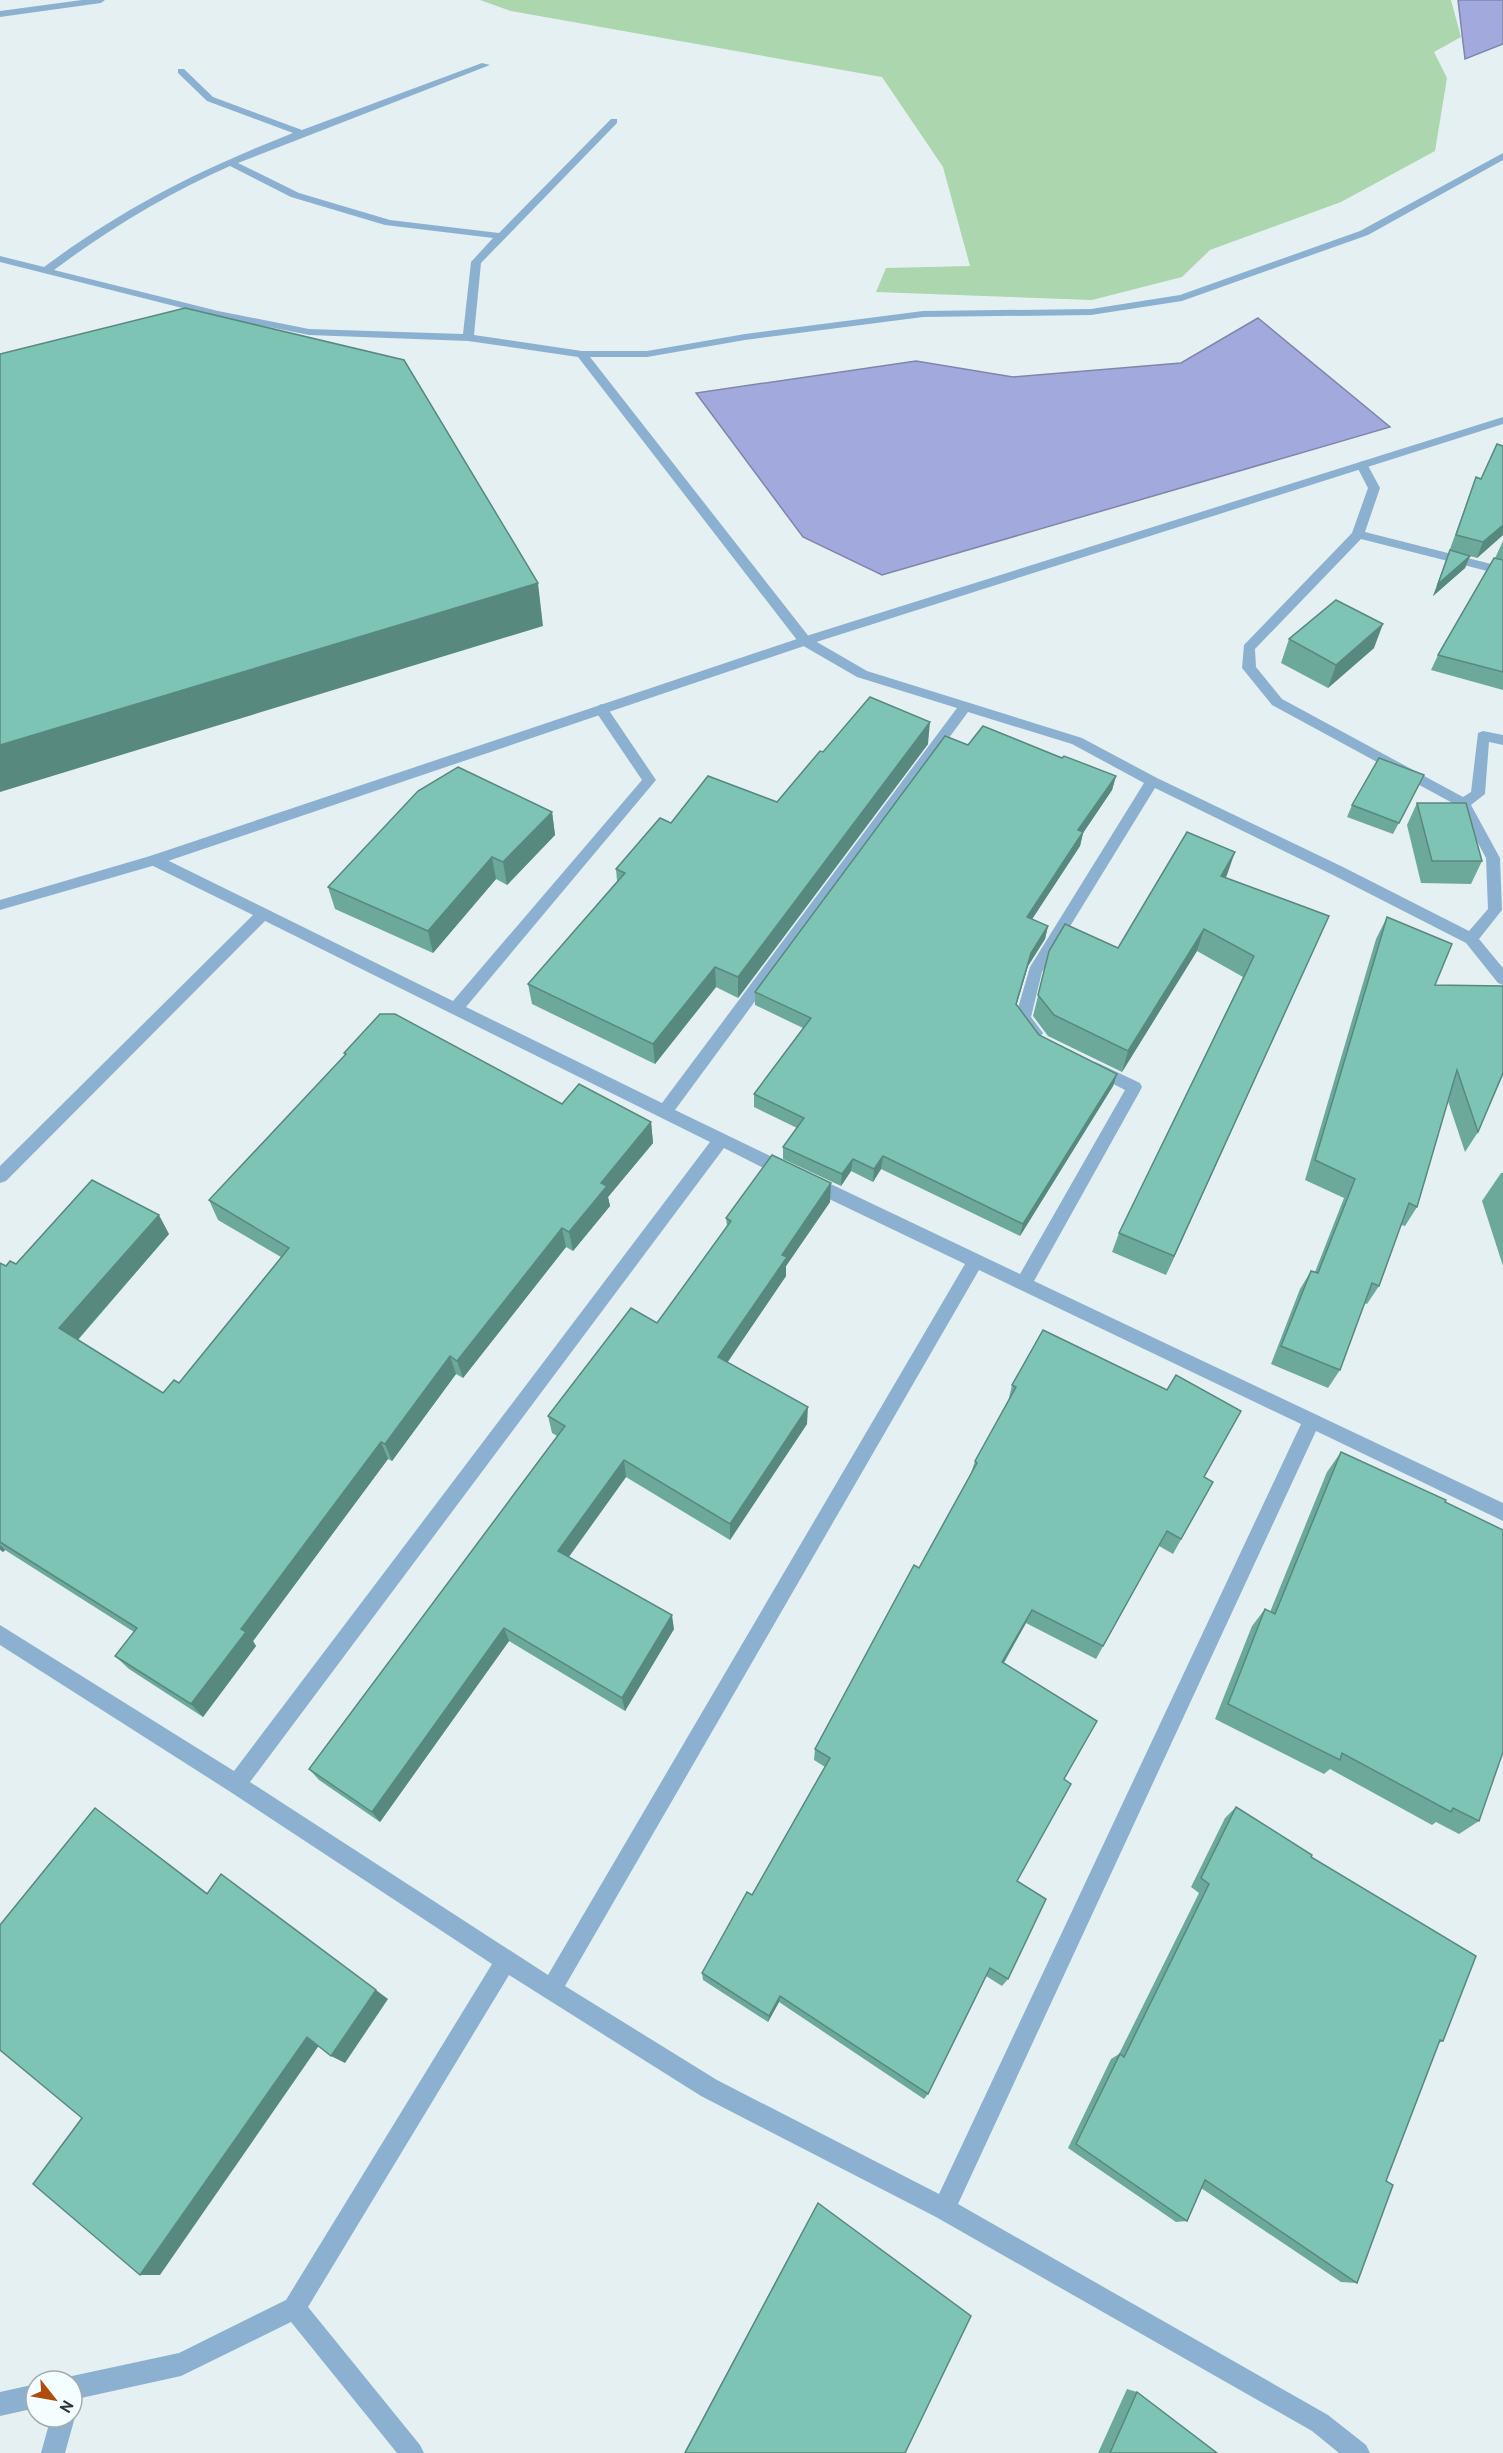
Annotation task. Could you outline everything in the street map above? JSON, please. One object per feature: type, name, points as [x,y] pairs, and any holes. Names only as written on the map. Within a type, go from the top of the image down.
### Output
[{"type":"street","points":[[0,14],[101,0]]},
{"type":"street","points":[[47,270],[81,242],[133,209],[231,163],[302,133],[485,65]]},
{"type":"street","points":[[181,71],[210,99],[302,133]]},
{"type":"street","points":[[468,338],[476,262],[614,121]]},
{"type":"street","points":[[0,259],[219,314],[309,332],[468,338],[582,354],[646,354],[745,337],[923,314],[1091,312],[1182,298],[1364,233],[1503,156]]},
{"type":"street","points":[[231,163],[295,195],[389,224],[500,236]]},
{"type":"street","points":[[582,354],[805,641],[862,674],[1077,741],[1152,782],[1338,871],[1471,939],[1503,979]]},
{"type":"street","points":[[0,905],[154,860],[805,641],[1503,420]]},
{"type":"street","points":[[1362,465],[1374,488],[1358,534],[1249,648],[1249,668],[1277,702],[1463,803],[1493,858],[1496,909],[1471,939]]},
{"type":"street","points":[[1358,534],[1503,571]]},
{"type":"street","points":[[664,1113],[965,707]]},
{"type":"street","points":[[455,1009],[649,780],[601,709]]},
{"type":"street","points":[[1463,803],[1478,794],[1483,736],[1503,740]]},
{"type":"street","points":[[1042,1042],[1023,1018],[1035,971],[1152,782]]},
{"type":"street","points":[[154,860],[720,1141],[976,1260],[1503,1512]]},
{"type":"street","points":[[0,1176],[263,914]]},
{"type":"street","points":[[1024,1283],[1134,1087],[1083,1062]]},
{"type":"street","points":[[236,1784],[720,1141]]},
{"type":"street","points":[[551,1990],[976,1260]]},
{"type":"street","points":[[944,2210],[1312,1420]]},
{"type":"street","points":[[0,1634],[236,1784],[551,1990],[709,2088],[944,2210],[1320,2423],[1358,2453]]},
{"type":"street","points":[[84,2385],[181,2364],[294,2308],[506,1960]]},
{"type":"street","points":[[294,2308],[412,2453]]},
{"type":"street","points":[[0,2404],[24,2399]]},
{"type":"street","points":[[53,2453],[60,2429]]},
{"type":"green space","points":[[480,0],[1451,0],[1461,37],[1434,52],[1447,78],[1435,151],[1341,202],[1210,250],[1182,277],[1092,300],[876,292],[886,268],[970,266],[943,167],[882,77],[511,11]]},
{"type":"water","points":[[1458,0],[1503,0],[1503,44],[1465,59]]},
{"type":"water","points":[[1258,318],[1390,427],[882,575],[803,537],[696,393],[916,361],[1013,377],[1181,363]]},
{"type":"building","points":[[185,308],[404,360],[538,583],[0,745],[0,354]]},
{"type":"building","points":[[1497,444],[1503,446],[1503,525],[1483,542],[1456,535],[1476,477],[1481,479]]},
{"type":"building","points":[[1450,550],[1470,556],[1438,584]]},
{"type":"building","points":[[1494,558],[1503,560],[1503,672],[1438,655]]},
{"type":"building","points":[[1336,600],[1383,624],[1336,665],[1289,639]]},
{"type":"building","points":[[870,697],[930,722],[738,977],[715,967],[653,1044],[528,984],[625,873],[616,869],[660,818],[671,823],[708,776],[777,802]]},
{"type":"building","points":[[983,726],[1062,758],[1064,756],[1116,776],[1078,830],[1083,832],[1027,917],[1048,926],[1031,953],[1016,1004],[1039,1035],[1117,1074],[1023,1224],[883,1156],[874,1169],[853,1159],[842,1174],[783,1147],[804,1118],[754,1094],[811,1018],[755,992],[945,736],[968,745]]},
{"type":"building","points":[[1379,758],[1424,775],[1399,823],[1352,805]]},
{"type":"building","points":[[458,767],[552,812],[503,862],[492,857],[428,931],[328,887],[418,791]]},
{"type":"building","points":[[1417,803],[1466,803],[1482,861],[1432,861]]},
{"type":"building","points":[[1187,832],[1235,852],[1221,876],[1329,916],[1174,1256],[1119,1233],[1254,956],[1204,929],[1128,1051],[1054,1015],[1038,995],[1049,951],[1065,924],[1118,948]]},
{"type":"building","points":[[1387,917],[1452,944],[1435,985],[1503,986],[1503,1073],[1478,1132],[1457,1070],[1417,1207],[1409,1203],[1379,1286],[1372,1283],[1340,1370],[1281,1346],[1311,1271],[1318,1273],[1355,1179],[1315,1160]]},
{"type":"building","points":[[380,1014],[395,1014],[562,1104],[579,1084],[651,1122],[601,1183],[607,1186],[569,1232],[562,1228],[457,1361],[450,1356],[385,1444],[381,1442],[241,1629],[246,1632],[191,1704],[115,1656],[137,1628],[0,1542],[0,1263],[6,1266],[10,1261],[16,1264],[92,1180],[159,1215],[59,1328],[163,1393],[174,1380],[179,1383],[289,1248],[209,1200],[346,1054],[344,1053]]},
{"type":"building","points":[[772,1155],[831,1183],[782,1255],[787,1257],[718,1357],[808,1407],[730,1524],[624,1460],[558,1551],[672,1615],[622,1698],[504,1628],[372,1812],[309,1769],[565,1426],[548,1416],[631,1308],[657,1323],[731,1221],[726,1218]]},
{"type":"building","points":[[1043,1330],[1167,1390],[1176,1375],[1241,1411],[1204,1477],[1213,1482],[1181,1539],[1167,1531],[1103,1646],[1032,1610],[1002,1662],[1097,1721],[1064,1779],[1071,1784],[1017,1881],[1046,1899],[1008,1979],[990,1968],[928,2094],[780,1996],[769,2016],[702,1973],[747,1892],[752,1895],[830,1758],[815,1749],[914,1565],[919,1568],[977,1463],[975,1461],[1016,1387],[1012,1385]]},
{"type":"building","points":[[1341,1452],[1446,1500],[1445,1502],[1503,1530],[1503,1752],[1479,1821],[1453,1808],[1451,1812],[1342,1753],[1340,1760],[1228,1704],[1265,1609],[1275,1614]]},
{"type":"building","points":[[1236,1807],[1312,1855],[1311,1857],[1476,1956],[1443,2041],[1440,2040],[1386,2181],[1393,2185],[1357,2283],[1205,2180],[1187,2221],[1076,2144],[1120,2054],[1124,2057],[1209,1884],[1201,1878]]},
{"type":"building","points":[[95,1808],[207,1894],[221,1874],[376,1990],[331,2056],[307,2037],[140,2275],[33,2184],[82,2118],[0,2050],[0,1925]]},
{"type":"building","points":[[818,2203],[971,2316],[905,2453],[685,2453]]},
{"type":"building","points":[[1137,2392],[1217,2453],[1110,2453]]}]
